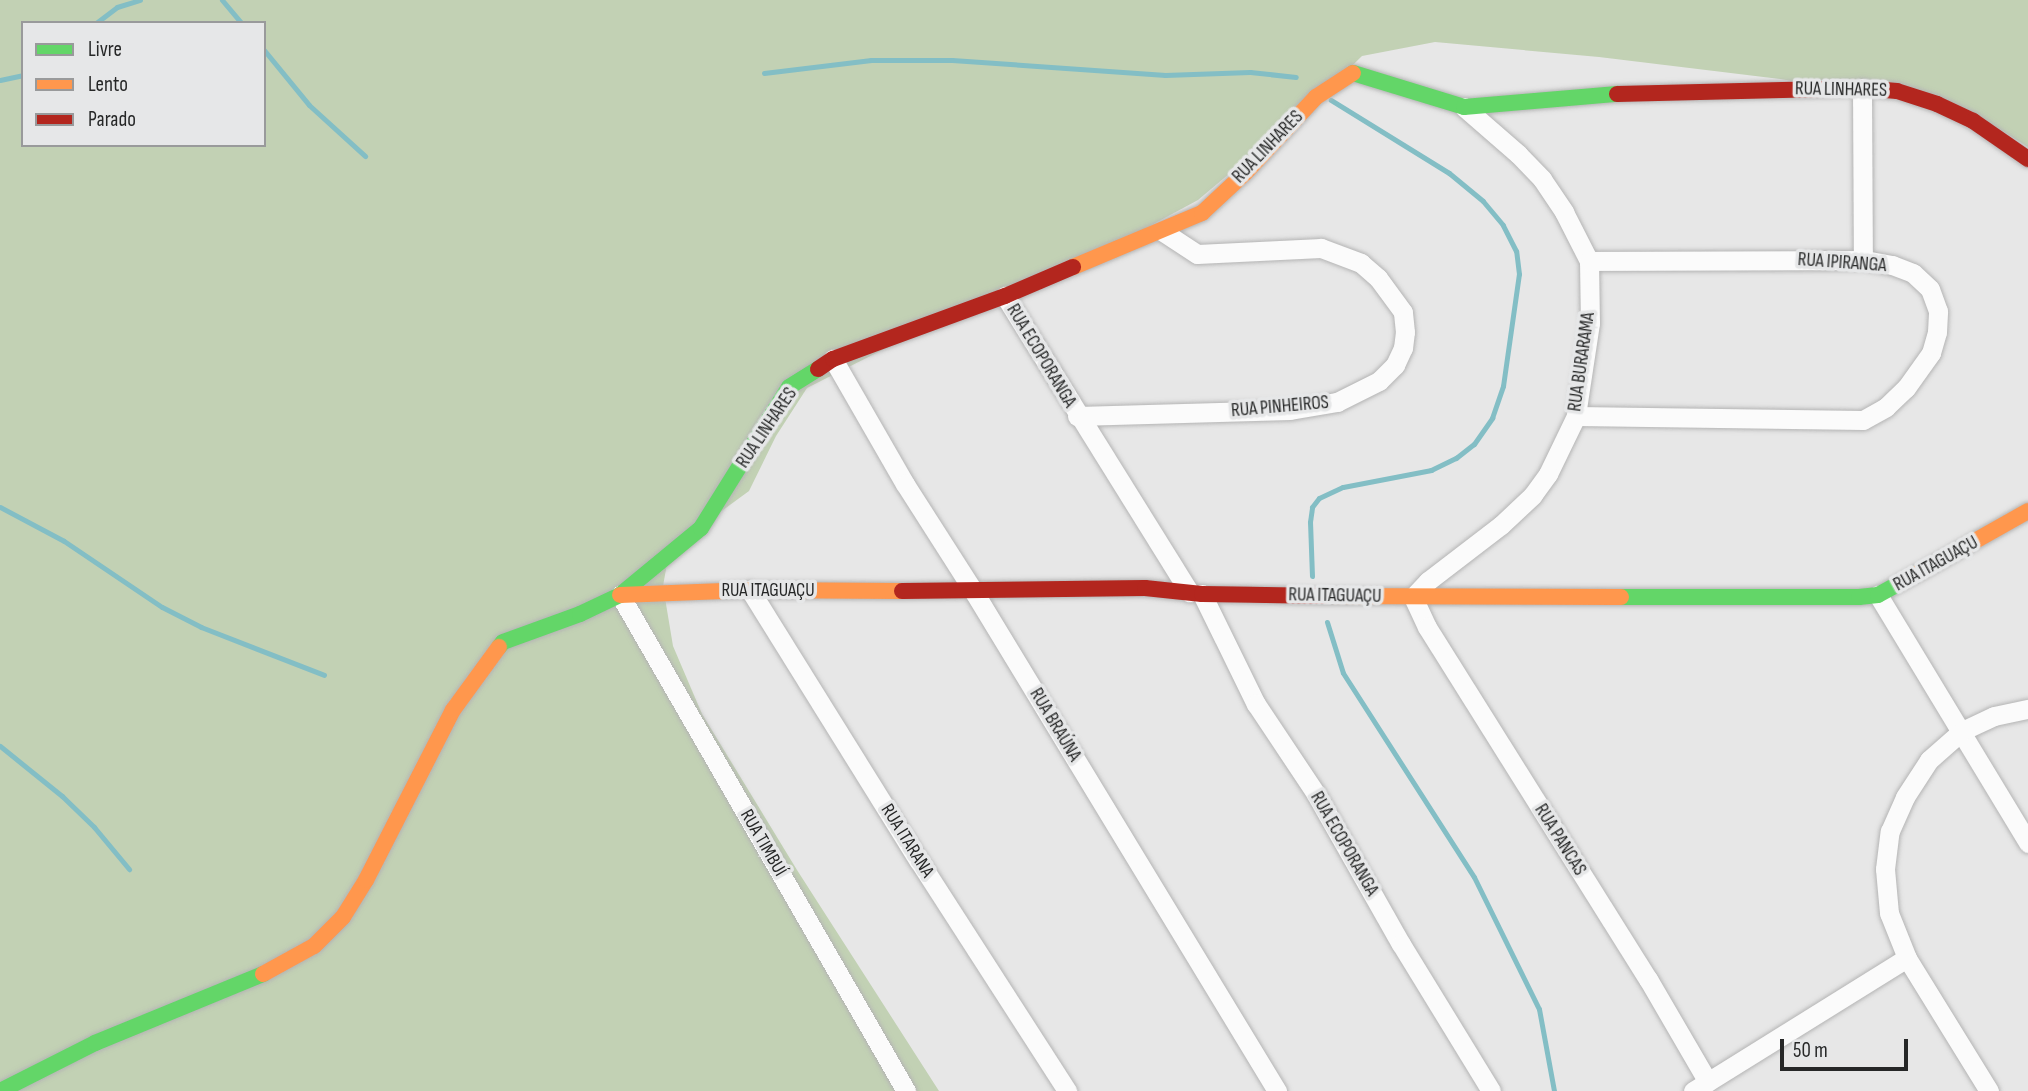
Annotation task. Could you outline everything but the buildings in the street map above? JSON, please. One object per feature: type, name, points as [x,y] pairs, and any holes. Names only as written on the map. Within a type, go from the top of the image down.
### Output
[{"type":"street","name":"RUA LINHARES","points":[[620,595],[701,528],[789,387],[833,359],[1005,296],[1202,213],[1246,172],[1316,97],[1350,72],[1464,107],[1577,95],[1862,88],[1897,91],[1937,104],[1973,121],[2028,159]]},
{"type":"street","points":[[1862,88],[1863,260]]},
{"type":"street","name":"RUA BURARAMA","points":[[1413,597],[1428,581],[1502,524],[1533,495],[1548,474],[1576,416],[1590,323],[1589,261],[1564,212],[1542,179],[1464,107]]},
{"type":"street","name":"RUA PINHEIROS","points":[[1077,416],[1290,410],[1337,402],[1379,381],[1395,365],[1403,348],[1403,312],[1361,262],[1321,248],[1197,254],[1162,231]]},
{"type":"street","name":"RUA IPIRANGA","points":[[1576,416],[1863,420],[1885,407],[1923,368],[1937,332],[1938,311],[1930,289],[1913,272],[1863,260],[1589,261]]},
{"type":"street","name":"RUA ECOPORANGA","points":[[1005,296],[1077,416],[1195,593],[1256,704],[1316,794],[1401,944],[1491,1091]]},
{"type":"street","name":"RUA BRAÚNA","points":[[833,359],[905,484],[974,592],[1278,1091]]},
{"type":"street","name":"RUA ITAGUAÇU","points":[[620,595],[750,590],[974,592],[1145,588],[1195,593],[1413,597],[1878,595],[2028,512]]},
{"type":"street","name":"RUA ITARANA","points":[[750,590],[1067,1091]]},
{"type":"street","points":[[0,1091],[95,1043],[275,969],[314,946],[343,917],[366,880],[453,710],[503,642],[580,614],[620,595]]},
{"type":"street","name":"RUA TIMBUÍ","points":[[620,595],[906,1091]]},
{"type":"street","points":[[1878,595],[2028,843]]},
{"type":"street","name":"RUA PANCAS","points":[[1413,597],[1434,639],[1648,979],[1700,1086]]},
{"type":"street","points":[[1989,1091],[1907,958],[1889,913],[1885,869],[1890,831],[1905,797],[1929,760],[1962,732],[1994,716],[2028,709]]},
{"type":"street","points":[[1700,1086],[1907,958]]},
{"type":"green space","points":[[0,0],[2028,0],[2028,147],[1969,110],[1780,79],[1599,57],[1435,42],[1362,56],[1318,99],[1198,200],[1059,275],[904,339],[807,388],[776,436],[749,491],[697,529],[668,558],[663,586],[673,646],[702,714],[797,870],[939,1091],[0,1091]]},
{"type":"waterway","points":[[99,21],[117,7],[140,0]]},
{"type":"waterway","points":[[222,0],[239,21]]},
{"type":"waterway","points":[[266,52],[309,105],[365,156]]},
{"type":"waterway","points":[[764,73],[871,60],[952,60],[1165,75],[1250,72],[1296,77]]},
{"type":"waterway","points":[[0,80],[21,75]]},
{"type":"waterway","points":[[1312,576],[1310,522],[1312,507],[1319,498],[1343,487],[1431,470],[1456,458],[1474,444],[1492,418],[1503,386],[1519,274],[1516,251],[1503,225],[1483,201],[1449,173],[1331,100]]},
{"type":"waterway","points":[[0,507],[64,541],[162,607],[201,627],[324,675]]},
{"type":"waterway","points":[[1327,622],[1343,673],[1474,877],[1539,1009],[1554,1091]]},
{"type":"waterway","points":[[0,746],[62,796],[94,827],[129,869]]},
{"type":"traffic: fast","points":[[1353,73],[1464,107],[1617,94]]},
{"type":"traffic: fast","points":[[499,647],[503,642],[580,614],[620,595],[701,528],[789,387],[818,369]]},
{"type":"traffic: fast","points":[[1621,597],[1859,597],[1878,595],[1918,573]]},
{"type":"traffic: fast","points":[[0,1091],[95,1043],[263,974]]},
{"type":"traffic: slow","points":[[1073,267],[1202,213],[1246,172],[1316,97],[1353,73]]},
{"type":"traffic: slow","points":[[1918,573],[2028,511]]},
{"type":"traffic: slow","points":[[620,595],[750,590],[902,591]]},
{"type":"traffic: slow","points":[[1324,596],[1621,597]]},
{"type":"traffic: slow","points":[[263,974],[314,946],[343,917],[366,880],[453,710],[499,647]]},
{"type":"traffic: jam","points":[[1617,94],[1862,88],[1897,91],[1937,104],[1973,121],[2028,159]]},
{"type":"traffic: jam","points":[[818,369],[833,359],[1005,296],[1073,267]]},
{"type":"traffic: jam","points":[[902,591],[1145,588],[1202,594],[1324,596]]}]
